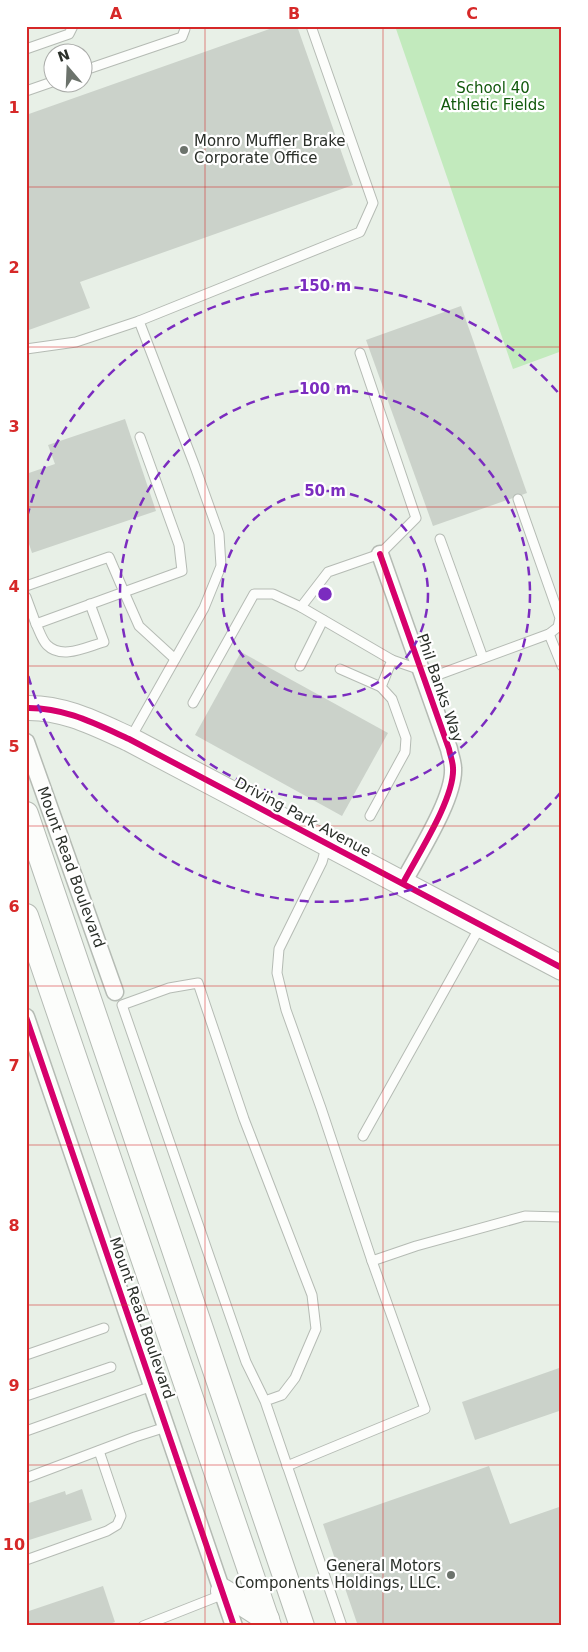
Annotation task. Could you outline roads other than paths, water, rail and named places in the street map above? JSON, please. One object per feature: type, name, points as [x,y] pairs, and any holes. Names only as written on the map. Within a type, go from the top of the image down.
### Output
[{"type":"main road","name":"Driving Park Avenue","points":[[26,708],[44,708],[62,712],[89,721],[129,739],[562,968]]},
{"type":"main road","name":"Mount Read Boulevard","points":[[26,814],[302,1626]]},
{"type":"main road","name":"Mount Read Boulevard","points":[[26,916],[268,1623]]},
{"type":"main road","points":[[223,1593],[268,1623]]},
{"type":"street","name":"Phil Banks Way","points":[[380,554],[453,767],[452,784],[444,805],[402,884]]},
{"type":"street","name":"Mount Read Boulevard","points":[[26,742],[118,998]]},
{"type":"street","name":"Mount Read Boulevard","points":[[26,1018],[234,1626]]},
{"type":"lane","points":[[26,49],[69,34],[73,26]]},
{"type":"lane","points":[[92,68],[182,37],[185,29],[184,26]]},
{"type":"lane","points":[[26,349],[76,342],[139,322],[360,232],[373,203],[311,26]]},
{"type":"lane","points":[[26,91],[42,85]]},
{"type":"lane","points":[[129,739],[204,608],[222,566],[218,534],[194,464],[139,322]]},
{"type":"lane","points":[[301,607],[328,572],[380,554],[416,518],[360,353]]},
{"type":"lane","points":[[36,624],[182,571],[178,545],[140,438]]},
{"type":"lane","points":[[193,703],[254,594],[273,594],[301,607],[392,660],[422,675],[484,658],[549,634],[558,627],[560,618],[518,499]]},
{"type":"lane","points":[[440,539],[484,658]]},
{"type":"lane","points":[[26,586],[108,557],[139,626],[175,659]]},
{"type":"lane","points":[[26,597],[46,644],[54,650],[63,653],[104,642],[90,604]]},
{"type":"lane","points":[[300,666],[323,620]]},
{"type":"lane","points":[[549,634],[562,666]]},
{"type":"lane","points":[[381,687],[392,660]]},
{"type":"lane","points":[[340,669],[381,687],[392,699],[406,738],[405,752],[370,816]]},
{"type":"lane","points":[[287,1466],[426,1410],[372,1261],[286,1010],[278,973],[279,949],[322,862],[327,844]]},
{"type":"lane","points":[[363,1136],[481,925]]},
{"type":"lane","points":[[265,1401],[282,1395],[295,1378],[316,1329],[312,1295],[244,1119],[198,983],[118,998],[246,1362],[265,1401],[342,1626]]},
{"type":"lane","points":[[372,1261],[416,1246],[525,1216],[562,1216]]},
{"type":"lane","points":[[26,1355],[104,1328]]},
{"type":"lane","points":[[26,1396],[112,1366]]},
{"type":"lane","points":[[26,1430],[152,1386]]},
{"type":"lane","points":[[26,1478],[135,1436],[166,1428]]},
{"type":"lane","points":[[26,1560],[107,1531],[117,1525],[121,1516],[98,1451]]},
{"type":"lane","points":[[143,1626],[223,1593]]},
{"type":"place","name":"Monro Muffler Brake Corporate Office","points":[[184,150]]},
{"type":"place","name":"General Motors Components Holdings, LLC.","points":[[451,1575]]},
{"type":"park label","name":"School 40 Athletic Fields","points":[[493,96]]}]
